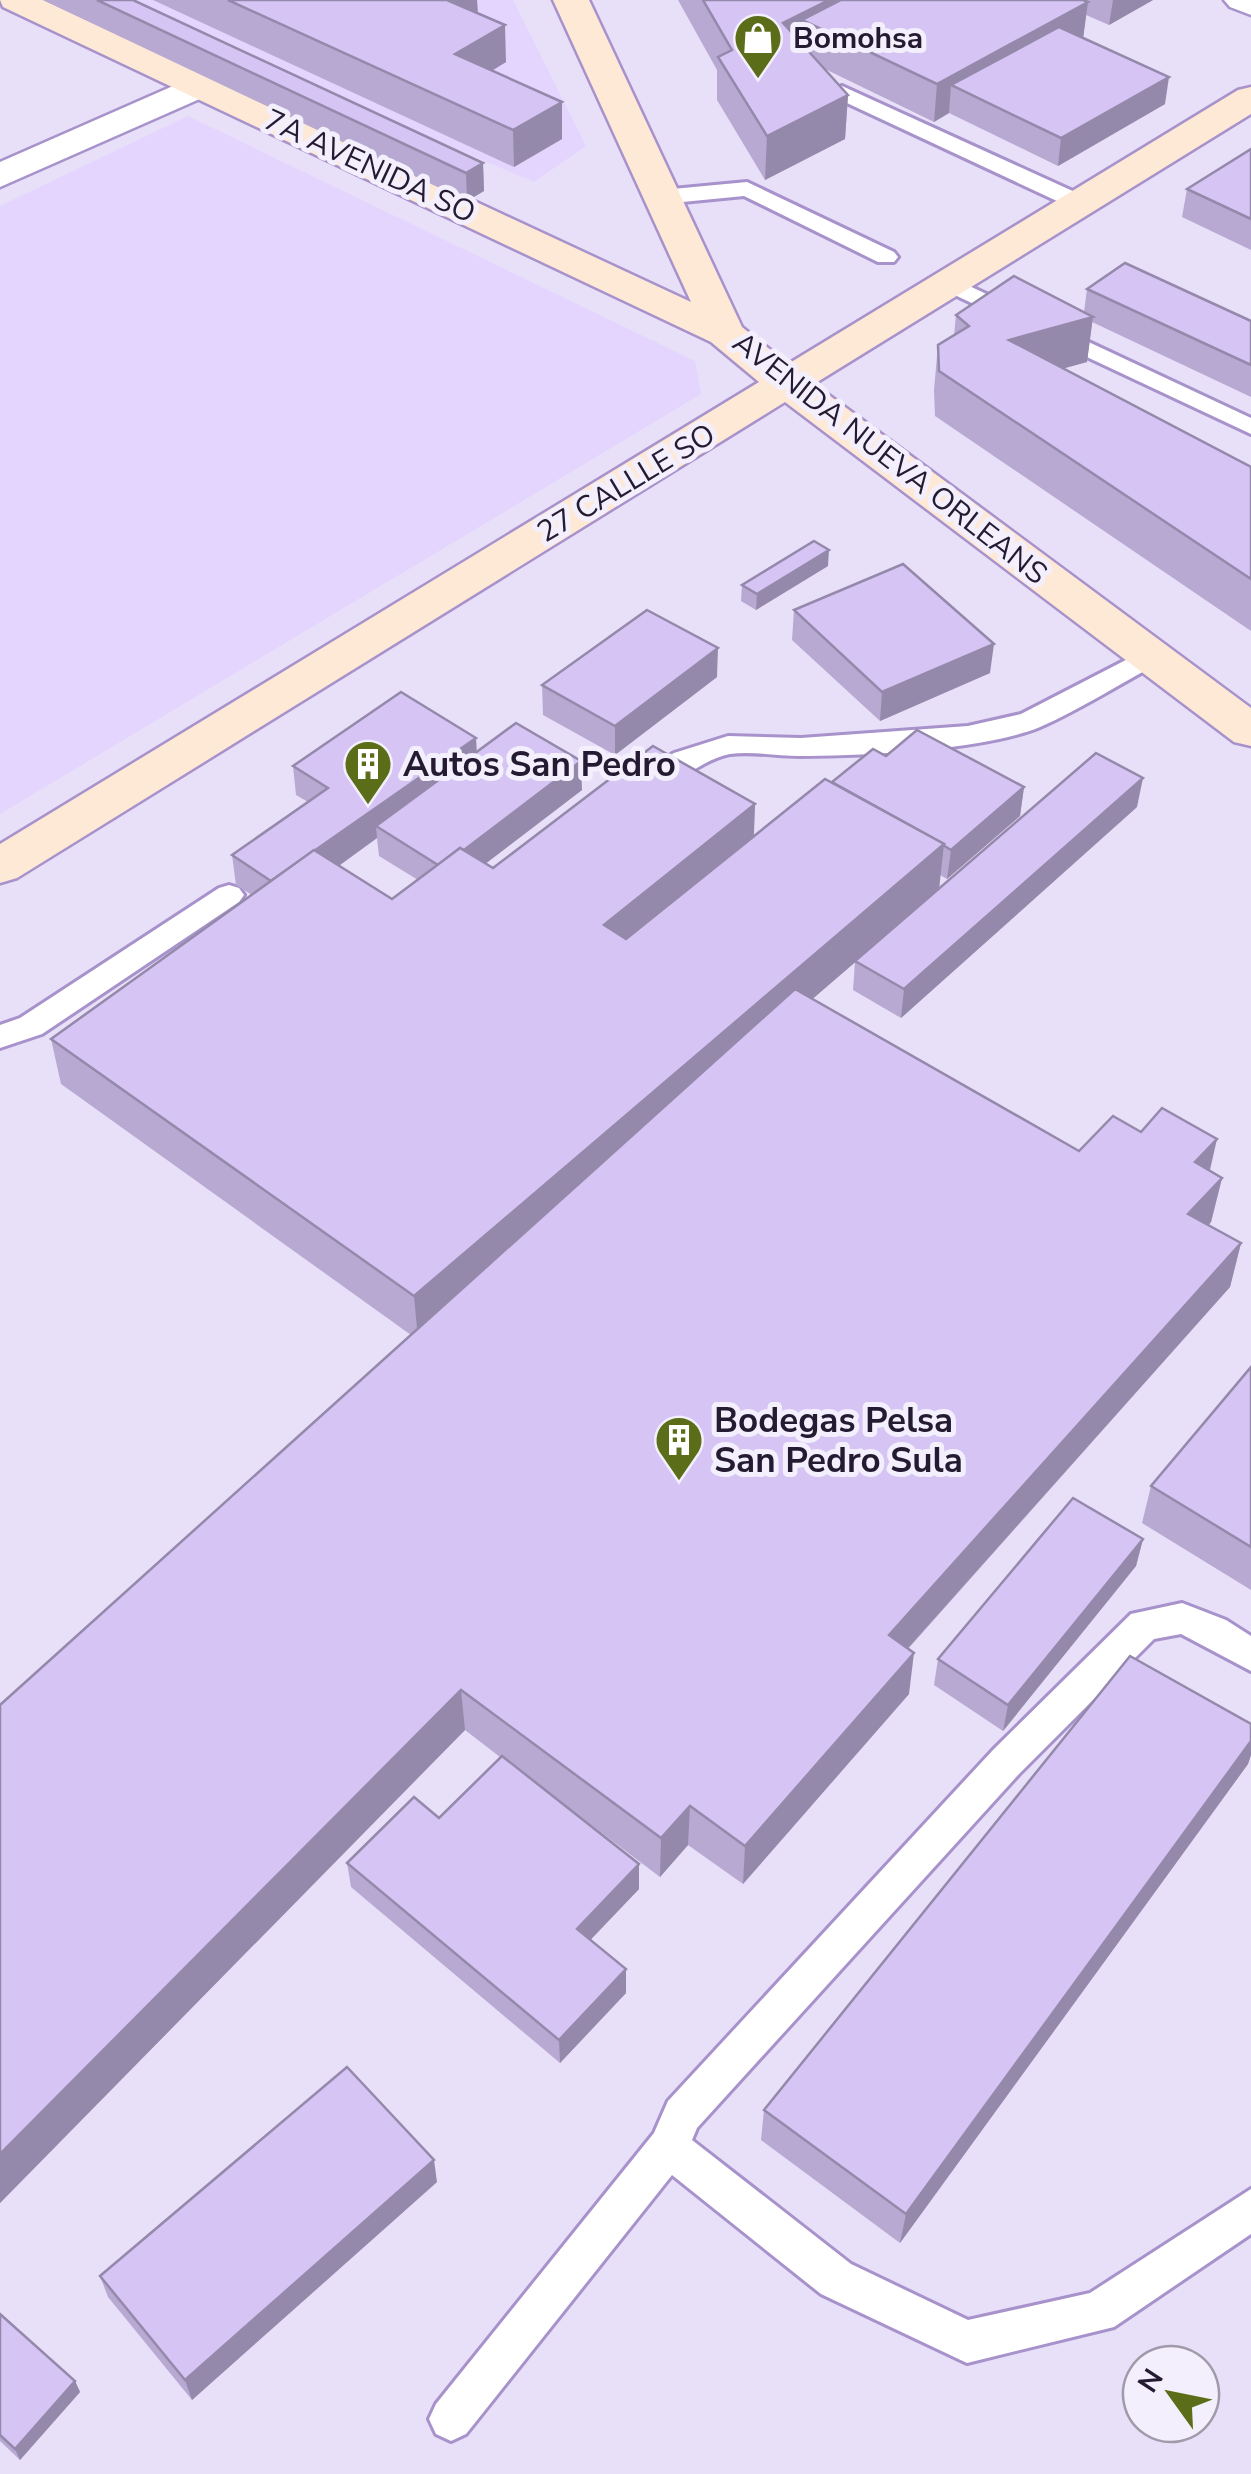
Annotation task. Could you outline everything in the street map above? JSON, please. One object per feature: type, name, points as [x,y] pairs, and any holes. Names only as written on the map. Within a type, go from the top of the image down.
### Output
[{"type":"street","name":"7A AVENIDA SO","points":[[15,0],[725,333]]},
{"type":"street","name":"AVENIDA NUEVA ORLEANS","points":[[571,0],[725,333],[787,384],[1251,731]]},
{"type":"street","points":[[1242,0],[1251,4]]},
{"type":"street","points":[[0,176],[198,86]]},
{"type":"street","name":"27 CALLLE SO","points":[[0,866],[1251,98]]},
{"type":"lane","points":[[842,92],[1080,204]]},
{"type":"lane","points":[[662,197],[747,189],[886,256]]},
{"type":"lane","points":[[950,284],[1251,427]]},
{"type":"lane","points":[[622,799],[684,760],[728,744],[802,747],[968,735],[1028,721],[1151,656]]},
{"type":"lane","points":[[0,1037],[30,1026],[228,895]]},
{"type":"lane","points":[[452,2418],[668,2147],[682,2115],[1006,1762],[1144,1625],[1182,1618],[1213,1630],[1251,1655]]},
{"type":"lane","points":[[668,2147],[836,2279],[967,2342],[1099,2312],[1251,2210]]},
{"type":"shaded area","points":[[107,0],[513,0],[586,146],[534,182]]},
{"type":"shaded area","points":[[188,116],[695,361],[701,394],[0,814],[0,206]]},
{"type":"building","points":[[97,0],[133,0],[483,163],[466,173]]},
{"type":"building","points":[[228,0],[447,0],[505,25],[455,54],[562,102],[513,130]]},
{"type":"building","points":[[703,0],[829,0],[783,23],[848,95],[767,136],[718,57],[732,50]]},
{"type":"building","points":[[841,0],[1088,2],[937,84],[802,20]]},
{"type":"building","points":[[1059,27],[1169,77],[1061,138],[951,85]]},
{"type":"building","points":[[1251,149],[1251,219],[1187,189]]},
{"type":"building","points":[[1125,263],[1251,321],[1251,365],[1087,289]]},
{"type":"building","points":[[1014,276],[1093,317],[1009,340],[1251,467],[1251,579],[939,371],[938,345],[969,326],[956,315]]},
{"type":"building","points":[[814,541],[829,550],[757,594],[742,585]]},
{"type":"building","points":[[903,564],[994,644],[882,692],[794,610]]},
{"type":"building","points":[[647,610],[718,648],[615,726],[542,685]]},
{"type":"building","points":[[401,692],[476,738],[271,881],[232,855],[328,788],[293,766]]},
{"type":"building","points":[[516,723],[581,761],[464,850],[460,848],[438,865],[376,826]]},
{"type":"building","points":[[917,730],[1024,787],[951,850],[832,782],[873,749],[886,756]]},
{"type":"building","points":[[653,746],[755,804],[604,925],[626,939],[825,779],[944,844],[414,1296],[51,1039],[314,850],[392,899],[460,848],[493,868]]},
{"type":"building","points":[[1096,753],[1143,778],[904,989],[855,961]]},
{"type":"building","name":"Bodegas Pelsa San Pedro Sula","points":[[795,989],[1079,1151],[1113,1116],[1141,1132],[1162,1108],[1217,1139],[1195,1162],[1222,1178],[1188,1214],[1241,1243],[889,1635],[914,1653],[745,1846],[690,1806],[661,1838],[461,1690],[0,2154],[0,1705]]},
{"type":"building","points":[[1251,1367],[1251,1547],[1151,1486]]},
{"type":"building","points":[[1073,1498],[1143,1539],[1008,1705],[938,1659]]},
{"type":"building","points":[[1130,1656],[1251,1724],[1251,1741],[906,2214],[764,2110]]},
{"type":"building","points":[[502,1756],[639,1864],[577,1929],[626,1969],[559,2040],[347,1863],[414,1797],[439,1818]]},
{"type":"building","points":[[347,2067],[434,2160],[185,2380],[100,2276]]},
{"type":"building","points":[[0,2314],[75,2381],[15,2449],[0,2435]]},
{"type":"place","name":"Bomohsa","points":[[758,80]]},
{"type":"place","name":"Autos San Pedro","points":[[368,806]]},
{"type":"place","name":"Bodegas Pelsa San Pedro Sula","points":[[679,1482]]}]
